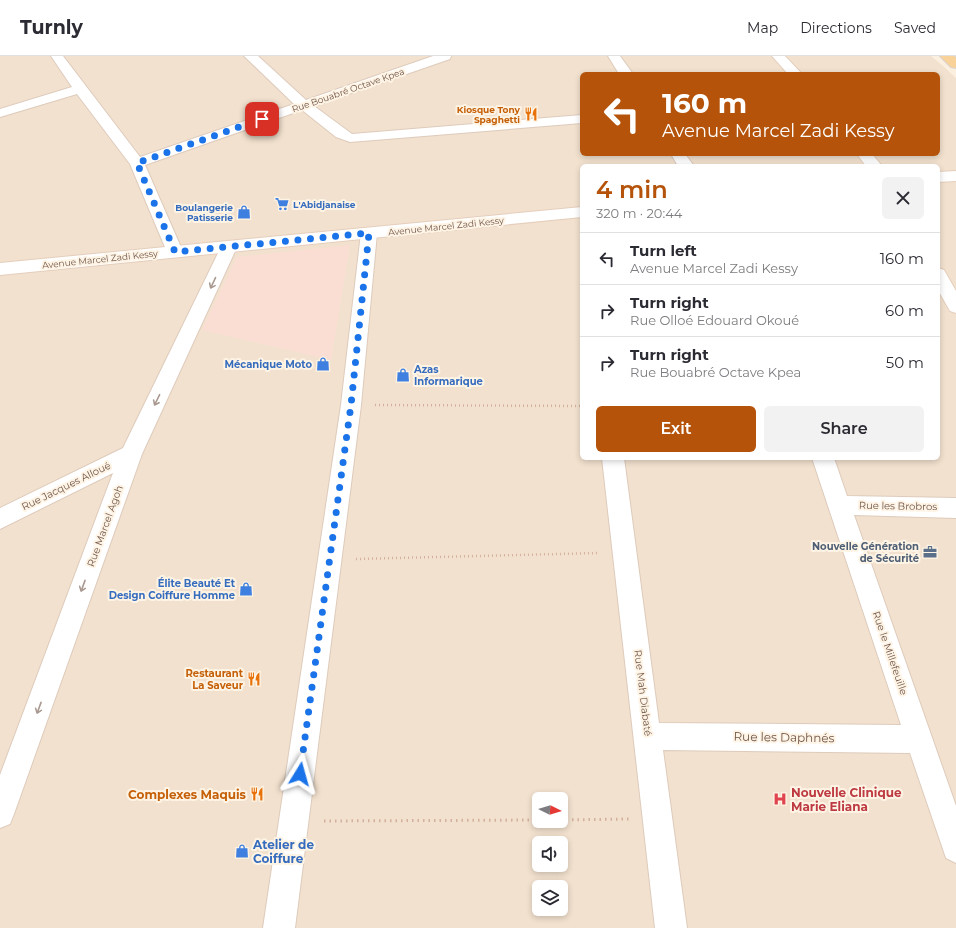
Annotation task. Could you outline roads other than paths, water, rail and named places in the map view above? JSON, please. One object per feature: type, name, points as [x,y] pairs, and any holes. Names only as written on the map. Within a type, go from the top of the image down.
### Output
[{"type":"main road","points":[[946,56],[956,64]]},
{"type":"street","points":[[57,56],[80,89],[137,163],[175,252]]},
{"type":"street","points":[[250,56],[304,105],[341,134],[350,138],[580,119]]},
{"type":"street","points":[[614,56],[625,72]]},
{"type":"street","points":[[778,56],[793,72]]},
{"type":"street","name":"Rue Bouabré Octave Kpea","points":[[137,163],[304,105],[435,57]]},
{"type":"street","points":[[0,114],[80,89]]},
{"type":"street","points":[[866,156],[872,164]]},
{"type":"street","points":[[940,177],[956,176]]},
{"type":"street","name":"Avenue Marcel Zadi Kessy","points":[[0,269],[580,212]]},
{"type":"street","points":[[279,928],[351,405],[369,233]]},
{"type":"street","name":"Rue Marcel Agoh","points":[[0,814],[131,454],[229,247]]},
{"type":"street","points":[[940,278],[956,307]]},
{"type":"street","name":"Rue Jacques Alloué","points":[[0,519],[131,454]]},
{"type":"street","name":"Rue Mah Diabaté","points":[[614,460],[649,736],[671,928]]},
{"type":"street","name":"Rue le Millefeuille","points":[[824,460],[956,848]]},
{"type":"street","name":"Rue les Brobros","points":[[839,505],[956,508]]},
{"type":"street","name":"Rue les Daphnés","points":[[649,736],[919,739]]},
{"type":"place","name":"Kiosque Tony Spaghetti","points":[[531,114]]},
{"type":"place","name":"L'Abidjanaise","points":[[282,204]]},
{"type":"place","name":"Boulangerie Patisserie","points":[[244,212]]},
{"type":"place","name":"Mécanique Moto","points":[[323,364]]},
{"type":"place","name":"Azas Informarique","points":[[403,375]]},
{"type":"place","name":"Nouvelle Génération de Sécurité","points":[[930,552]]},
{"type":"place","name":"Élite Beauté Et Design Coiffure Homme","points":[[246,589]]},
{"type":"place","name":"Restaurant La Saveur","points":[[254,679]]},
{"type":"place","name":"Complexes Maquis","points":[[257,794]]},
{"type":"place","name":"Nouvelle Clinique Marie Eliana","points":[[780,799]]},
{"type":"place","name":"Atelier de Coiffure","points":[[242,851]]}]
